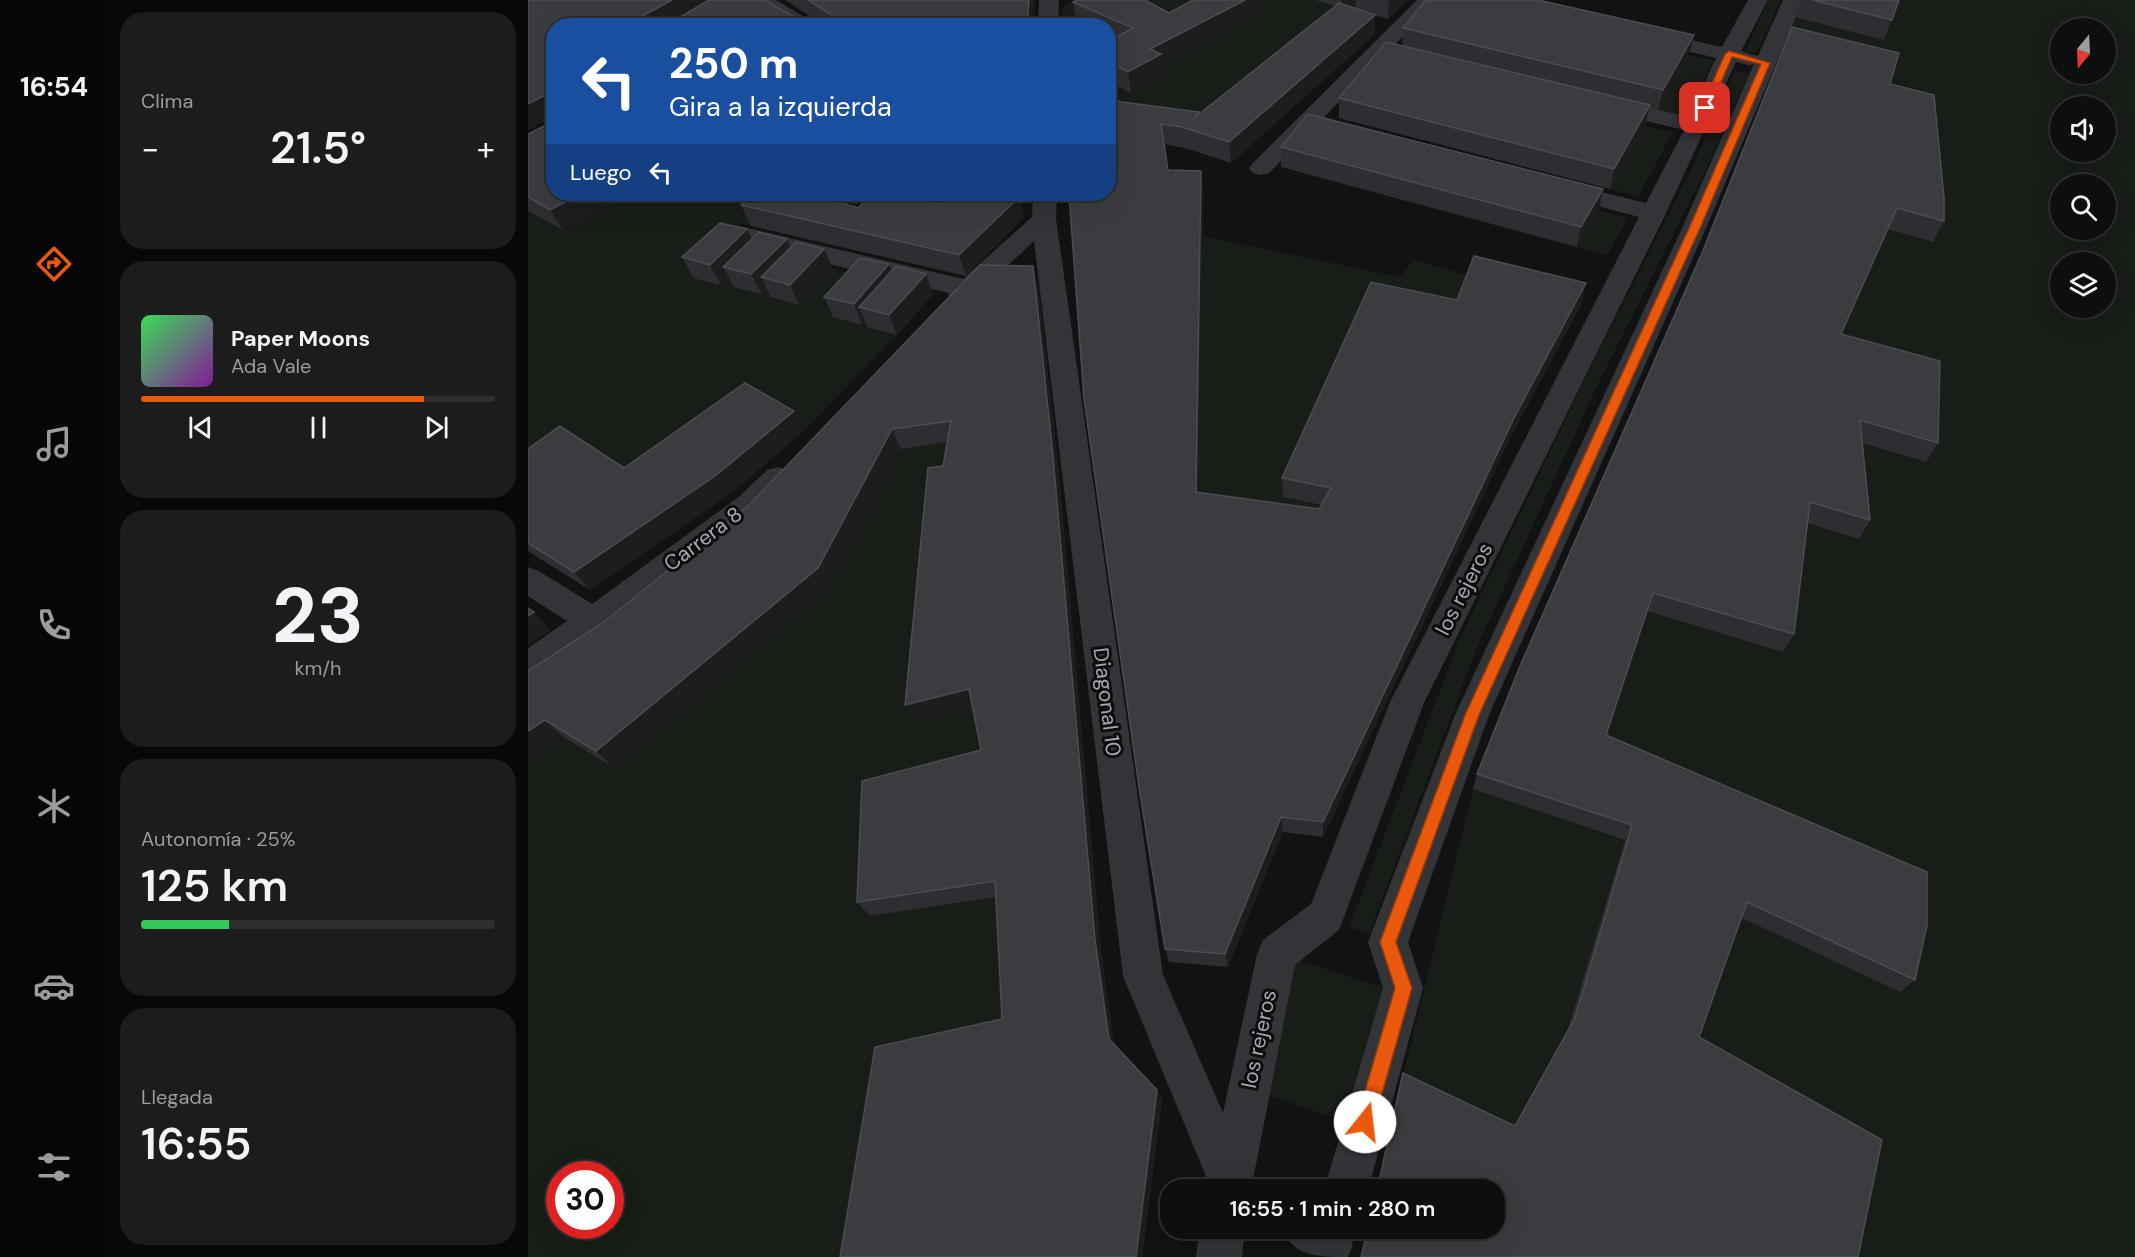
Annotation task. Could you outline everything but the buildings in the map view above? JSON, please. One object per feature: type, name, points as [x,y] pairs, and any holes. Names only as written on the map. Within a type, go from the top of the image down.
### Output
[{"type":"street","points":[[761,0],[792,18]]},
{"type":"street","points":[[1048,18],[1049,0]]},
{"type":"street","points":[[1261,168],[1429,0]]},
{"type":"street","name":"los rejeros","points":[[1234,1179],[1277,954],[1325,917],[1407,702],[1654,213],[1729,54],[1758,0]]},
{"type":"street","points":[[1349,1179],[1403,988],[1388,942],[1472,715],[1695,226],[1793,0]]},
{"type":"street","points":[[1625,31],[1766,63]]},
{"type":"street","points":[[1377,51],[1400,56]]},
{"type":"street","points":[[1583,99],[1697,126]]},
{"type":"street","points":[[1306,123],[1329,129]]},
{"type":"street","points":[[1538,183],[1654,213]]},
{"type":"street","points":[[943,313],[1044,206]]},
{"type":"street","name":"Diagonal 10","points":[[1044,206],[1143,976],[1229,1179]]},
{"type":"street","points":[[739,234],[968,288]]},
{"type":"street","name":"Carrera 8","points":[[528,666],[752,504],[793,462]]},
{"type":"street","points":[[528,580],[593,621]]},
{"type":"street","points":[[1219,1257],[1221,1239]]},
{"type":"shaded area","points":[[1073,0],[1365,0],[1201,132],[1116,121],[1116,18],[1062,18],[1062,8]]},
{"type":"shaded area","points":[[1769,0],[1781,0],[1756,53],[1745,51]]},
{"type":"shaded area","points":[[1861,0],[2135,0],[2135,1257],[1843,1257],[1689,1048],[1600,752],[1646,611],[1800,521],[1859,538],[1849,439],[1925,462],[1832,354],[1888,228],[1933,241],[1785,47],[1795,17]]},
{"type":"shaded area","points":[[1689,55],[1714,60],[1684,117],[1658,110]]},
{"type":"shaded area","points":[[1735,70],[1749,74],[1707,167],[1601,378],[1478,645],[1369,934],[1349,927],[1460,638],[1587,375],[1694,164]]},
{"type":"shaded area","points":[[1645,126],[1673,132],[1638,197],[1610,189]]},
{"type":"shaded area","points":[[618,201],[776,201],[751,226],[742,224],[724,241],[796,259],[799,305],[833,269],[897,285],[868,327],[897,335],[804,431],[638,487],[528,480],[528,211],[563,230]]},
{"type":"shaded area","points":[[1599,210],[1628,218],[1607,256],[1577,247]]},
{"type":"shaded area","points":[[1202,236],[1400,277],[1413,260],[1471,276],[1455,321],[1283,497],[1331,508],[1319,528],[1199,511]]},
{"type":"shaded area","points":[[958,440],[915,721],[978,706],[989,766],[870,915],[1004,895],[1011,1030],[856,1257],[528,1257],[528,761],[563,737],[613,767],[829,586],[901,449]]},
{"type":"shaded area","points":[[1473,789],[1625,840],[1568,1029],[1510,1135],[1401,1084]]},
{"type":"shaded area","points":[[1295,959],[1390,990],[1344,1121],[1261,1093]]},
{"type":"route","points":[[1365,1122],[1403,988],[1388,942],[1472,715],[1695,226],[1766,63],[1729,54],[1705,108]]}]
